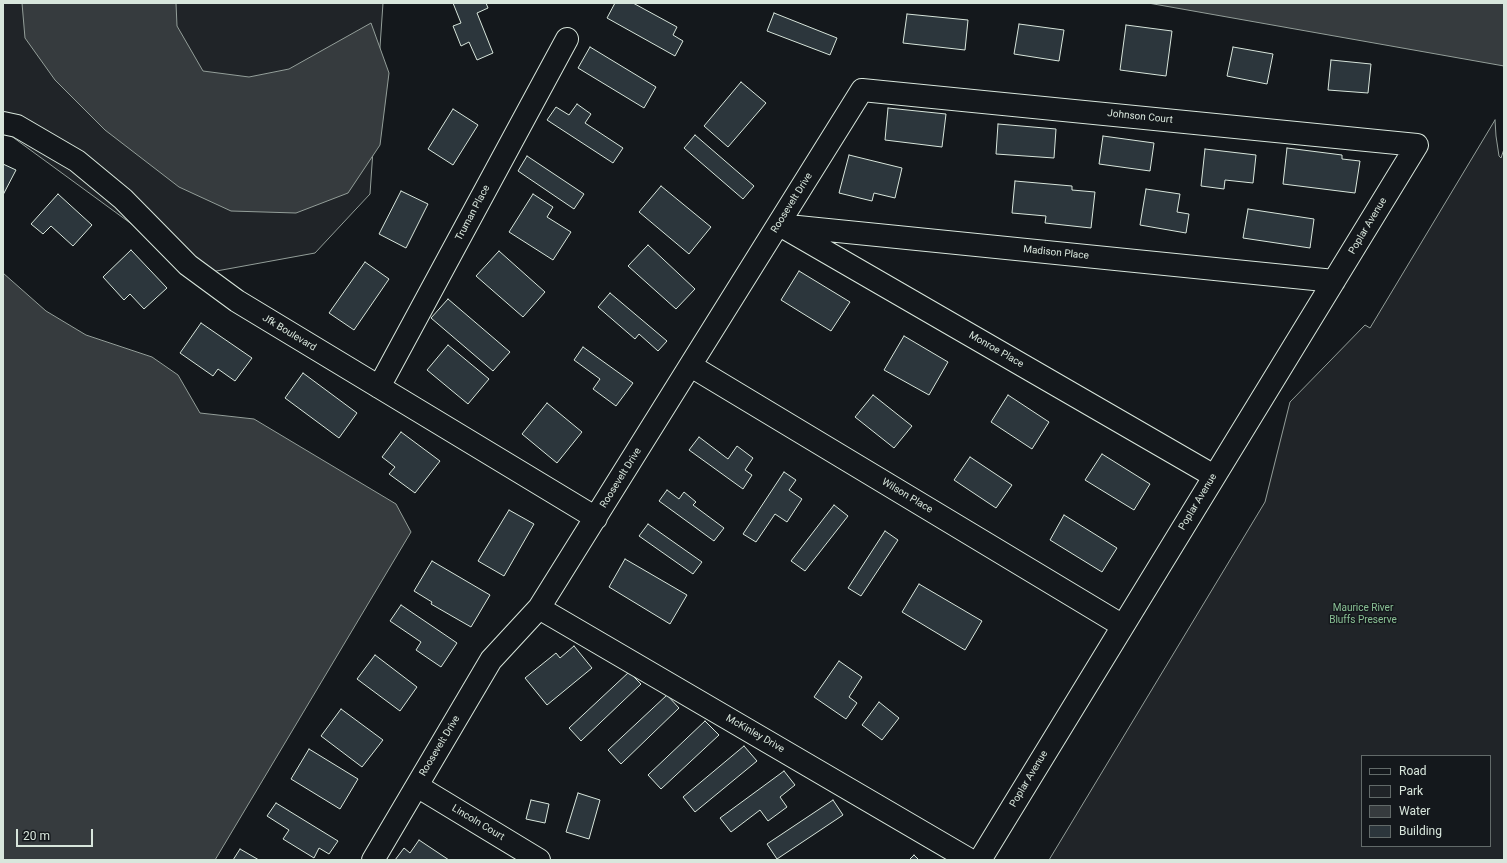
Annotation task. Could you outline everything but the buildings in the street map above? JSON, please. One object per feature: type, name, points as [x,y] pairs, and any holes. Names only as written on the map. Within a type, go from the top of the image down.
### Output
[{"type":"street","name":"Truman Place","points":[[379,387],[567,39]]},
{"type":"street","name":"Johnson Court","points":[[862,90],[1417,145]]},
{"type":"street","name":"Roosevelt Drive","points":[[373,860],[491,660],[539,608],[862,90]]},
{"type":"street","name":"Jfk Boulevard","points":[[3,123],[17,126],[77,161],[123,199],[188,265],[237,301],[596,518]]},
{"type":"street","name":"Poplar Avenue","points":[[980,860],[1417,145]]},
{"type":"street","name":"Madison Place","points":[[778,225],[1334,281]]},
{"type":"street","name":"Monroe Place","points":[[778,225],[1214,476]]},
{"type":"street","name":"Wilson Place","points":[[691,366],[1123,626]]},
{"type":"street","name":"McKinley Drive","points":[[539,608],[970,860]]},
{"type":"street","name":"Lincoln Court","points":[[417,786],[539,860]]},
{"type":"green space","points":[[3,3],[383,3],[370,194],[315,253],[200,274],[3,130]]},
{"type":"green space","name":"Maurice River Bluffs Preserve","points":[[1495,120],[1499,156],[1501,158],[1504,149],[1504,860],[1049,860],[1265,502],[1290,402],[1365,325],[1370,328]]},
{"type":"water","points":[[22,3],[176,3],[177,26],[203,71],[249,77],[289,69],[371,23],[389,73],[380,145],[348,193],[296,213],[231,211],[179,187],[105,130],[55,80],[25,38]]},
{"type":"water","points":[[1148,3],[1504,3],[1504,66]]},
{"type":"water","points":[[3,273],[46,311],[86,335],[152,357],[178,375],[200,413],[254,419],[396,504],[411,532],[215,860],[3,860]]}]
